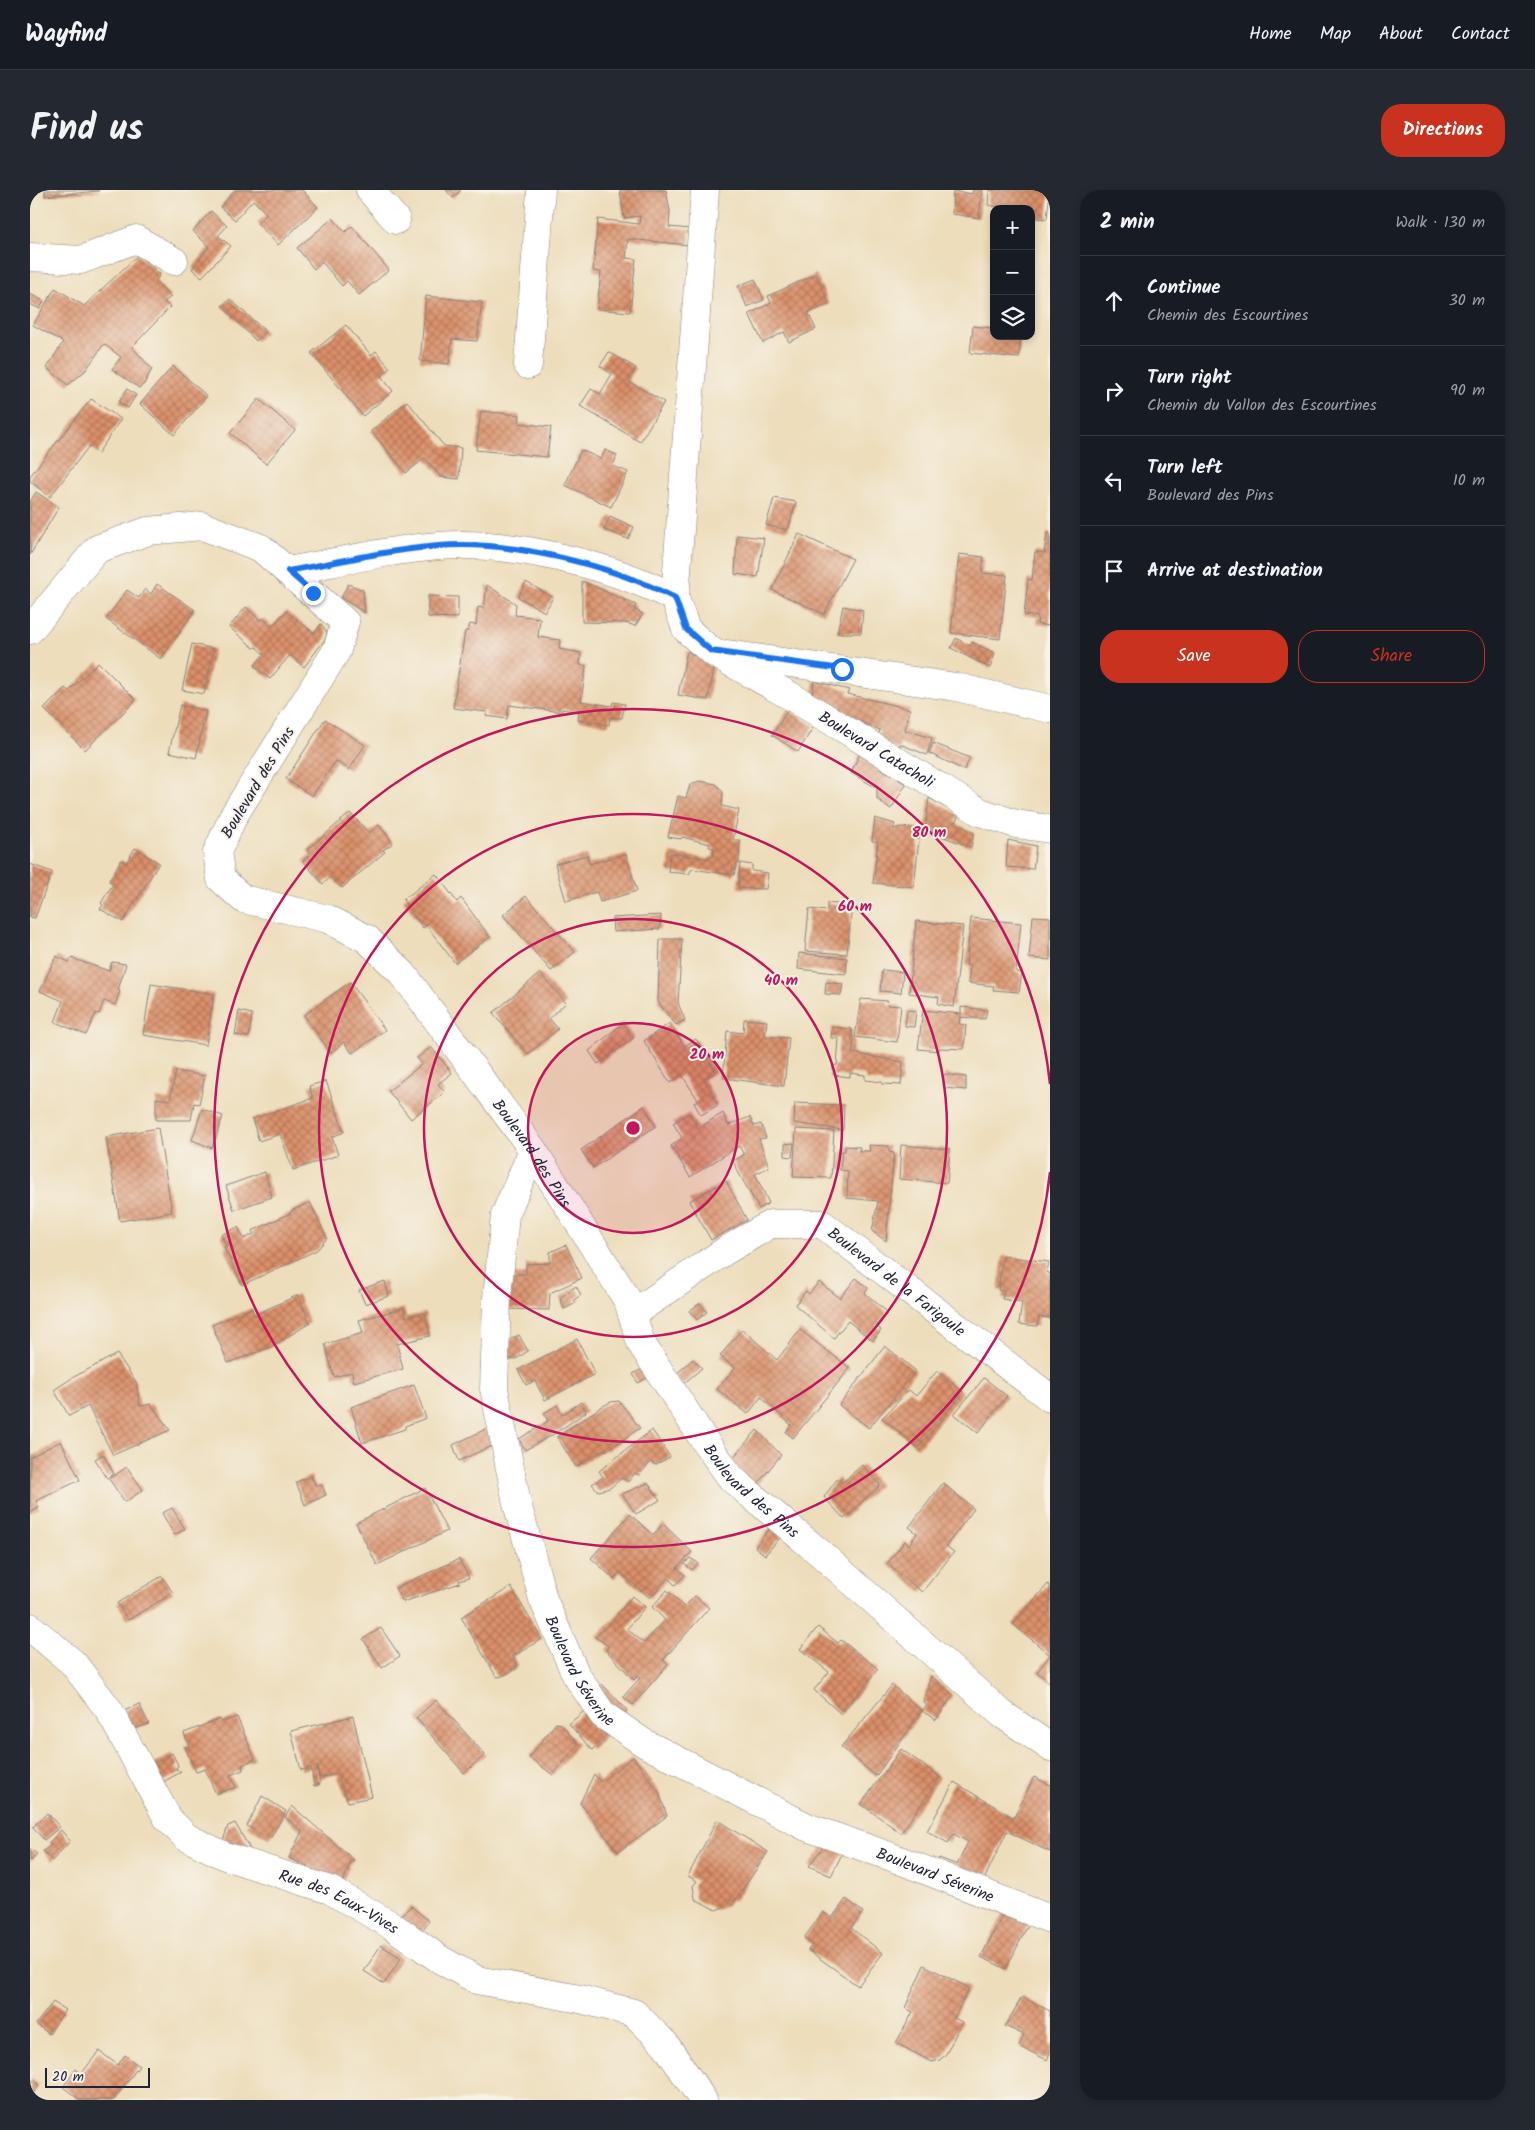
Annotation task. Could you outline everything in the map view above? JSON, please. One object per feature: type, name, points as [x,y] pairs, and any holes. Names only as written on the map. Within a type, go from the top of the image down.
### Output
[{"type":"street","points":[[370,190],[396,220]]},
{"type":"street","points":[[528,365],[541,190]]},
{"type":"street","points":[[30,630],[97,549],[148,531],[202,526],[261,548],[288,571],[390,551],[440,546],[482,546],[562,557],[649,584],[675,598],[705,190]]},
{"type":"street","points":[[30,257],[81,260],[136,239],[174,261]]},
{"type":"street","name":"Boulevard des Pins","points":[[288,571],[345,622],[337,650],[234,815],[217,852],[221,879],[243,898],[328,919],[367,939],[403,974],[533,1150],[628,1301],[641,1343],[732,1480],[821,1554],[1002,1714],[1050,1747]]},
{"type":"street","name":"Boulevard Catacholi","points":[[675,598],[686,629],[711,651],[792,697],[980,812],[1016,824],[1050,829]]},
{"type":"street","points":[[711,651],[956,687],[1050,709]]},
{"type":"street","name":"Boulevard Séverine","points":[[533,1150],[505,1215],[497,1298],[494,1389],[517,1503],[543,1599],[576,1675],[603,1716],[644,1743],[807,1827],[888,1856],[1050,1919]]},
{"type":"street","name":"Boulevard de la Farigoule","points":[[632,1314],[725,1250],[770,1224],[822,1224],[1047,1393]]},
{"type":"street","name":"Rue des Eaux-Vives","points":[[30,1627],[73,1663],[109,1710],[168,1819],[186,1837],[225,1856],[330,1890],[390,1924],[441,1960],[477,1980],[580,1999],[634,2013],[665,2044],[703,2100]]},
{"type":"building","points":[[45,190],[98,190],[99,191],[45,196]]},
{"type":"building","points":[[235,190],[302,190],[318,207],[278,245],[257,223],[267,214],[253,200],[235,220],[220,207]]},
{"type":"building","points":[[446,190],[461,190],[453,198]]},
{"type":"building","points":[[620,190],[666,190],[670,211],[669,227],[690,229],[689,245],[628,239],[626,258],[636,259],[630,312],[597,309],[601,272],[593,271],[598,219],[639,224],[640,216],[624,218]]},
{"type":"building","points":[[973,190],[982,190],[979,218],[952,214],[953,191],[972,194]]},
{"type":"building","points":[[989,190],[1050,190],[1047,219],[1035,218],[1035,205],[988,205]]},
{"type":"building","points":[[211,211],[227,226],[218,236],[231,246],[202,277],[192,269],[209,247],[193,231]]},
{"type":"building","points":[[333,218],[345,232],[352,226],[389,270],[359,295],[347,281],[342,286],[322,262],[314,269],[297,248]]},
{"type":"building","points":[[138,255],[160,274],[156,281],[171,297],[164,302],[170,307],[132,347],[152,369],[144,384],[139,388],[112,369],[121,357],[104,344],[85,371],[68,385],[47,368],[63,342],[33,325],[55,288],[84,306]]},
{"type":"building","points":[[816,274],[829,304],[808,313],[816,329],[789,342],[784,332],[763,343],[749,314],[771,303],[768,296]]},
{"type":"building","points":[[755,279],[764,300],[747,307],[738,286]]},
{"type":"building","points":[[30,294],[44,301],[40,309],[30,304]]},
{"type":"building","points":[[426,296],[482,302],[477,341],[452,339],[449,364],[420,361]]},
{"type":"building","points":[[230,299],[266,332],[256,341],[222,306]]},
{"type":"building","points":[[346,325],[371,355],[376,351],[390,368],[381,376],[393,391],[363,416],[311,353]]},
{"type":"building","points":[[973,326],[990,328],[990,340],[1021,340],[1019,358],[970,353]]},
{"type":"building","points":[[609,352],[636,368],[628,381],[664,402],[640,442],[580,406],[591,389],[600,394],[612,374],[600,366]]},
{"type":"building","points":[[173,366],[207,396],[174,435],[140,404]]},
{"type":"building","points":[[127,389],[136,395],[128,408],[119,402]]},
{"type":"building","points":[[91,399],[121,419],[98,453],[89,446],[50,497],[30,481],[30,476]]},
{"type":"building","points":[[259,399],[295,430],[266,464],[230,433]]},
{"type":"building","points":[[407,401],[444,446],[461,448],[459,479],[441,477],[425,458],[406,473],[371,431]]},
{"type":"building","points":[[481,411],[520,415],[519,423],[551,427],[547,457],[476,450]]},
{"type":"building","points":[[581,450],[601,459],[605,450],[617,455],[613,466],[628,472],[611,507],[565,485]]},
{"type":"building","points":[[36,492],[59,507],[30,555],[30,502]]},
{"type":"building","points":[[774,498],[796,502],[788,530],[766,525]]},
{"type":"building","points":[[610,516],[634,527],[628,539],[604,530]]},
{"type":"building","points":[[1047,533],[1050,533],[1050,626],[1037,624],[1038,617],[1024,615],[1028,579],[1032,580],[1035,552],[1044,553]]},
{"type":"building","points":[[799,534],[853,559],[824,614],[772,590]]},
{"type":"building","points":[[737,535],[764,538],[758,577],[735,574]]},
{"type":"building","points":[[959,554],[984,557],[982,573],[1007,575],[1000,639],[951,633]]},
{"type":"building","points":[[582,581],[636,605],[634,609],[643,614],[635,626],[626,623],[582,622]]},
{"type":"building","points":[[526,582],[553,597],[545,612],[518,597]]},
{"type":"building","points":[[157,584],[195,610],[161,659],[106,619],[127,590],[139,598],[145,589],[151,594]]},
{"type":"building","points":[[348,584],[363,590],[365,613],[341,598]]},
{"type":"building","points":[[487,585],[516,604],[515,615],[540,618],[538,637],[560,640],[559,649],[581,653],[580,665],[586,666],[581,701],[612,706],[613,702],[625,704],[622,718],[610,717],[609,725],[578,720],[579,712],[562,709],[562,712],[509,705],[507,719],[486,716],[487,712],[453,708],[465,631],[468,631],[470,624],[476,625],[478,607],[484,608]]},
{"type":"building","points":[[428,596],[458,597],[458,618],[428,617]]},
{"type":"building","points":[[843,606],[863,610],[861,633],[837,633]]},
{"type":"building","points":[[246,607],[261,621],[263,618],[272,626],[286,611],[314,633],[321,624],[327,632],[326,638],[304,667],[290,655],[270,679],[254,666],[264,654],[229,627]]},
{"type":"building","points":[[956,638],[970,646],[972,642],[995,653],[990,668],[951,648]]},
{"type":"building","points":[[192,644],[214,649],[204,694],[182,690]]},
{"type":"building","points":[[687,651],[714,668],[708,700],[678,695]]},
{"type":"building","points":[[98,662],[136,700],[85,750],[44,709],[65,688],[69,691]]},
{"type":"building","points":[[814,681],[849,690],[847,694],[910,709],[905,730],[932,738],[927,755],[900,744],[899,750],[877,739],[880,730],[811,702]]},
{"type":"building","points":[[180,705],[206,711],[196,758],[169,752]]},
{"type":"building","points":[[788,710],[814,726],[798,752],[772,735]]},
{"type":"building","points":[[325,719],[365,745],[349,770],[336,761],[312,796],[286,779]]},
{"type":"building","points":[[933,743],[970,758],[964,770],[929,753]]},
{"type":"building","points":[[860,753],[879,763],[879,767],[906,784],[891,809],[877,799],[877,788],[851,773]]},
{"type":"building","points":[[699,781],[716,784],[723,792],[722,806],[739,810],[733,840],[740,840],[739,863],[737,863],[734,875],[692,869],[689,874],[668,872],[670,853],[709,859],[713,857],[714,848],[709,847],[710,844],[682,837],[681,839],[668,837],[678,796],[686,798],[690,785]]},
{"type":"building","points":[[929,798],[959,815],[955,822],[974,833],[971,847],[925,830]]},
{"type":"building","points":[[350,813],[369,833],[379,825],[393,843],[342,888],[331,877],[323,884],[303,861],[310,854],[307,850]]},
{"type":"building","points":[[875,818],[895,824],[893,829],[901,827],[920,829],[914,887],[873,883],[878,842],[872,841]]},
{"type":"building","points":[[1008,840],[1036,846],[1033,869],[1006,867]]},
{"type":"building","points":[[135,848],[159,863],[123,922],[100,909],[103,905],[101,903],[113,884],[109,881],[121,860],[126,863]]},
{"type":"building","points":[[626,854],[637,891],[600,902],[597,892],[566,901],[555,864],[587,855],[589,864]]},
{"type":"building","points":[[740,863],[752,865],[752,871],[768,873],[766,889],[738,888]]},
{"type":"building","points":[[30,864],[52,872],[35,918],[30,917]]},
{"type":"building","points":[[436,874],[457,902],[461,898],[490,937],[455,963],[426,925],[423,928],[403,900]]},
{"type":"building","points":[[526,896],[575,952],[551,971],[503,915]]},
{"type":"building","points":[[827,903],[849,905],[848,913],[851,914],[847,954],[805,951],[809,909],[827,911]]},
{"type":"building","points":[[661,915],[660,929],[613,932],[612,918]]},
{"type":"building","points":[[1033,916],[1050,917],[1050,960],[1029,958]]},
{"type":"building","points":[[971,918],[1021,923],[1016,972],[1022,973],[1019,992],[993,990],[994,986],[968,983],[970,966],[966,965]]},
{"type":"building","points":[[916,921],[963,926],[954,1007],[938,1004],[939,997],[909,993]]},
{"type":"building","points":[[660,939],[682,939],[678,1003],[685,1020],[676,1025],[658,1002]]},
{"type":"building","points":[[799,953],[847,958],[846,974],[798,969]]},
{"type":"building","points":[[56,956],[69,962],[71,958],[109,971],[112,962],[126,964],[115,1005],[104,1001],[99,1014],[96,1013],[86,1035],[55,1022],[63,1001],[40,991]]},
{"type":"building","points":[[882,970],[903,972],[901,993],[880,991]]},
{"type":"building","points":[[540,973],[566,1003],[549,1018],[558,1029],[528,1054],[493,1013]]},
{"type":"building","points":[[350,982],[385,1030],[352,1053],[344,1042],[331,1053],[304,1015]]},
{"type":"building","points":[[826,982],[843,984],[841,995],[825,994]]},
{"type":"building","points":[[151,984],[214,994],[206,1045],[143,1035]]},
{"type":"building","points":[[861,999],[888,1001],[887,1005],[901,1006],[897,1042],[855,1037]]},
{"type":"building","points":[[961,1007],[987,1010],[985,1019],[960,1017],[959,1024],[966,1025],[964,1049],[939,1048],[939,1051],[918,1049],[923,1010],[961,1014]]},
{"type":"building","points":[[907,1010],[916,1011],[914,1027],[905,1026]]},
{"type":"building","points":[[239,1011],[252,1014],[249,1037],[235,1035]]},
{"type":"building","points":[[744,1019],[767,1021],[765,1036],[789,1038],[784,1086],[723,1078],[727,1031],[743,1033]]},
{"type":"building","points":[[623,1023],[634,1038],[598,1064],[589,1051]]},
{"type":"building","points":[[670,1023],[684,1046],[696,1039],[716,1072],[704,1079],[718,1105],[701,1115],[694,1103],[698,1100],[682,1075],[670,1083],[644,1041]]},
{"type":"building","points":[[832,1027],[852,1029],[852,1040],[854,1041],[852,1053],[903,1062],[901,1085],[882,1084],[882,1082],[865,1080],[865,1075],[850,1073],[850,1077],[833,1075],[833,1066],[837,1065],[839,1038],[831,1038]]},
{"type":"building","points":[[431,1047],[452,1073],[438,1084],[445,1092],[411,1119],[388,1091],[422,1064],[417,1058]]},
{"type":"building","points":[[176,1071],[205,1076],[199,1104],[194,1103],[191,1120],[156,1120],[156,1098],[170,1100]]},
{"type":"building","points":[[944,1074],[966,1077],[966,1090],[944,1088]]},
{"type":"building","points":[[326,1081],[344,1132],[332,1137],[338,1155],[293,1170],[280,1134],[259,1141],[252,1119],[313,1098],[309,1086]]},
{"type":"building","points":[[795,1103],[844,1105],[843,1130],[794,1123]]},
{"type":"building","points":[[644,1106],[656,1126],[593,1168],[581,1150]]},
{"type":"building","points":[[202,1109],[223,1116],[212,1148],[192,1140]]},
{"type":"building","points":[[689,1113],[698,1128],[723,1113],[728,1125],[750,1117],[754,1126],[761,1124],[766,1138],[759,1139],[769,1167],[755,1174],[769,1203],[759,1209],[737,1170],[733,1161],[744,1155],[739,1146],[690,1177],[671,1146],[682,1138],[673,1123]]},
{"type":"building","points":[[158,1128],[172,1212],[120,1221],[106,1137]]},
{"type":"building","points":[[796,1129],[834,1131],[831,1178],[793,1177]]},
{"type":"building","points":[[794,1143],[792,1157],[785,1156],[785,1144]]},
{"type":"building","points":[[869,1145],[889,1146],[889,1152],[894,1153],[886,1241],[872,1231],[878,1201],[847,1198],[848,1171],[840,1170],[842,1151],[845,1151],[845,1146],[860,1147],[859,1151],[870,1151]]},
{"type":"building","points":[[901,1145],[950,1149],[947,1183],[899,1179]]},
{"type":"building","points":[[265,1172],[272,1197],[234,1210],[226,1186]]},
{"type":"building","points":[[726,1181],[747,1220],[711,1240],[689,1201]]},
{"type":"building","points":[[310,1202],[327,1238],[317,1250],[242,1285],[224,1247],[227,1247],[221,1235],[238,1227],[244,1239],[254,1234],[252,1231]]},
{"type":"building","points":[[566,1245],[582,1278],[550,1293],[549,1310],[505,1309],[508,1274],[526,1274],[526,1264],[550,1263],[550,1252]]},
{"type":"building","points":[[1003,1256],[1049,1262],[1047,1273],[1050,1273],[1050,1318],[1039,1317],[1037,1326],[1019,1324],[1022,1302],[1002,1299],[1004,1291],[998,1290]]},
{"type":"building","points":[[856,1278],[868,1288],[865,1293],[887,1312],[876,1326],[881,1330],[873,1341],[848,1321],[834,1338],[795,1305],[806,1291],[809,1294],[819,1282],[840,1298]]},
{"type":"building","points":[[385,1281],[389,1296],[365,1304],[359,1290]]},
{"type":"building","points":[[576,1286],[581,1295],[574,1300],[576,1303],[564,1309],[560,1298]]},
{"type":"building","points":[[298,1295],[310,1323],[271,1347],[228,1363],[212,1325],[252,1308],[254,1315]]},
{"type":"building","points":[[700,1303],[707,1312],[697,1320],[689,1311]]},
{"type":"building","points":[[404,1308],[406,1317],[425,1313],[430,1336],[397,1344],[403,1369],[354,1382],[352,1372],[334,1377],[325,1344],[363,1333],[359,1320]]},
{"type":"building","points":[[742,1329],[777,1360],[800,1330],[850,1368],[793,1438],[786,1432],[791,1425],[761,1397],[748,1414],[717,1389],[735,1368],[720,1356]]},
{"type":"building","points":[[519,1335],[528,1351],[516,1359],[502,1359],[502,1344]]},
{"type":"building","points":[[577,1339],[595,1374],[545,1400],[535,1381],[526,1385],[518,1370]]},
{"type":"building","points":[[885,1346],[916,1371],[869,1428],[839,1405]]},
{"type":"building","points":[[117,1354],[136,1382],[140,1406],[151,1404],[170,1430],[113,1455],[88,1406],[69,1416],[54,1390]]},
{"type":"building","points":[[693,1359],[702,1368],[682,1385],[675,1375]]},
{"type":"building","points":[[642,1369],[647,1378],[638,1383],[633,1374]]},
{"type":"building","points":[[937,1371],[963,1392],[918,1448],[882,1418],[909,1390],[916,1396]]},
{"type":"building","points":[[984,1378],[1007,1396],[978,1433],[954,1414]]},
{"type":"building","points":[[414,1385],[426,1418],[405,1426],[405,1429],[362,1443],[351,1407]]},
{"type":"building","points":[[619,1401],[640,1428],[606,1451],[605,1449],[576,1467],[557,1437],[601,1407],[611,1402]]},
{"type":"building","points":[[581,1402],[586,1412],[554,1434],[525,1450],[519,1439],[548,1421],[544,1413],[557,1405],[562,1415]]},
{"type":"building","points":[[492,1426],[496,1444],[459,1461],[453,1445]]},
{"type":"building","points":[[652,1430],[670,1457],[655,1465],[651,1462],[639,1475],[635,1473],[628,1482],[622,1478],[610,1488],[598,1491],[592,1484],[603,1477],[599,1471]]},
{"type":"building","points":[[757,1430],[781,1455],[755,1487],[731,1460]]},
{"type":"building","points":[[61,1441],[80,1480],[36,1501],[39,1508],[30,1513],[30,1457]]},
{"type":"building","points":[[103,1454],[114,1474],[107,1478],[95,1459]]},
{"type":"building","points":[[862,1465],[880,1485],[844,1519],[824,1497],[838,1478],[842,1483]]},
{"type":"building","points":[[127,1467],[143,1490],[125,1502],[109,1479]]},
{"type":"building","points":[[311,1476],[316,1486],[322,1485],[326,1495],[305,1505],[296,1482]]},
{"type":"building","points":[[648,1483],[660,1500],[636,1514],[622,1494]]},
{"type":"building","points":[[943,1483],[974,1509],[946,1546],[954,1552],[922,1592],[887,1564],[905,1541],[909,1545],[917,1533],[909,1527]]},
{"type":"building","points":[[425,1488],[447,1531],[377,1565],[356,1523]]},
{"type":"building","points":[[172,1508],[185,1529],[174,1535],[162,1513]]},
{"type":"building","points":[[630,1514],[653,1535],[663,1524],[692,1552],[677,1568],[685,1575],[675,1585],[668,1578],[650,1598],[620,1572],[614,1579],[591,1558]]},
{"type":"building","points":[[774,1523],[784,1533],[765,1555],[755,1547]]},
{"type":"building","points":[[690,1558],[698,1563],[692,1570],[684,1564]]},
{"type":"building","points":[[459,1559],[469,1578],[459,1581],[460,1583],[403,1602],[395,1588]]},
{"type":"building","points":[[162,1576],[173,1593],[128,1620],[117,1603]]},
{"type":"building","points":[[1048,1584],[1050,1586],[1050,1655],[1013,1624]]},
{"type":"building","points":[[511,1587],[542,1639],[513,1656],[517,1664],[516,1669],[500,1677],[496,1676],[461,1617]]},
{"type":"building","points":[[667,1590],[684,1607],[695,1596],[709,1608],[663,1660],[668,1664],[633,1705],[623,1697],[640,1678],[638,1676],[634,1680],[606,1650],[609,1646],[595,1637],[613,1620],[632,1596],[645,1607],[627,1629],[644,1643],[665,1620],[652,1607]]},
{"type":"building","points":[[818,1627],[838,1643],[841,1640],[878,1669],[841,1714],[814,1690],[829,1672],[800,1649]]},
{"type":"building","points":[[381,1628],[400,1656],[382,1668],[363,1639]]},
{"type":"building","points":[[1050,1655],[1050,1683],[1037,1672]]},
{"type":"building","points":[[931,1676],[953,1695],[936,1720],[922,1711],[927,1705],[923,1702]]},
{"type":"building","points":[[602,1684],[627,1710],[619,1720],[594,1691]]},
{"type":"building","points":[[892,1685],[922,1711],[876,1776],[841,1747]]},
{"type":"building","points":[[436,1700],[485,1755],[464,1773],[416,1718]]},
{"type":"building","points":[[139,1704],[149,1724],[131,1730],[122,1712]]},
{"type":"building","points":[[584,1711],[606,1735],[592,1750],[569,1724]]},
{"type":"building","points":[[353,1716],[372,1797],[348,1802],[337,1774],[320,1778],[317,1766],[320,1784],[314,1786],[311,1768],[301,1770],[291,1731]]},
{"type":"building","points":[[237,1717],[255,1759],[242,1765],[243,1770],[230,1775],[236,1787],[216,1794],[205,1769],[196,1772],[185,1747],[189,1746],[184,1733],[220,1719],[221,1722]]},
{"type":"building","points":[[556,1723],[561,1724],[578,1744],[553,1775],[529,1757]]},
{"type":"building","points":[[901,1749],[940,1777],[901,1833],[861,1804]]},
{"type":"building","points":[[172,1753],[178,1765],[176,1769],[181,1772],[161,1783],[151,1765]]},
{"type":"building","points":[[633,1757],[659,1792],[667,1816],[618,1852],[580,1803],[594,1774],[600,1782]]},
{"type":"building","points":[[1034,1777],[1050,1785],[1050,1852],[1007,1831],[982,1884],[936,1867],[939,1858],[957,1865],[968,1842],[954,1834],[948,1843],[927,1831],[954,1782],[1014,1818]]},
{"type":"building","points":[[262,1796],[286,1811],[270,1839],[247,1826]]},
{"type":"building","points":[[292,1806],[354,1860],[350,1864],[342,1884],[289,1858],[302,1831],[285,1817]]},
{"type":"building","points":[[47,1813],[60,1827],[44,1840],[33,1827]]},
{"type":"building","points":[[717,1820],[768,1852],[734,1902],[731,1899],[726,1906],[716,1910],[695,1899],[693,1886],[697,1881],[688,1876]]},
{"type":"building","points":[[235,1823],[254,1856],[222,1844],[228,1826]]},
{"type":"building","points":[[61,1830],[70,1841],[52,1861],[43,1851],[51,1845],[49,1843]]},
{"type":"building","points":[[825,1844],[843,1852],[831,1876],[809,1866]]},
{"type":"building","points":[[30,1849],[37,1854],[31,1861],[30,1860]]},
{"type":"building","points":[[846,1899],[863,1912],[851,1928],[883,1953],[858,1986],[808,1950],[812,1945],[804,1938],[823,1912],[832,1918]]},
{"type":"building","points":[[411,1906],[429,1921],[420,1933],[400,1917]]},
{"type":"building","points":[[1005,1910],[1031,1919],[1006,1969],[981,1957]]},
{"type":"building","points":[[381,1945],[401,1958],[384,1984],[364,1971]]},
{"type":"building","points":[[924,1965],[969,1988],[954,2018],[962,2022],[946,2054],[940,2060],[932,2062],[896,2043],[913,2012],[905,2008]]},
{"type":"building","points":[[1022,1997],[1050,2011],[1050,2053],[1047,2060],[1019,2046],[1024,2035],[1005,2026]]},
{"type":"building","points":[[53,2002],[65,2010],[49,2034],[36,2024]]},
{"type":"building","points":[[99,2051],[118,2065],[125,2055],[139,2066],[114,2100],[80,2100],[63,2087],[76,2069],[81,2074]]},
{"type":"building","points":[[30,2079],[39,2085],[30,2098]]},
{"type":"route","points":[[313,593],[288,571],[390,551],[440,546],[482,546],[562,557],[649,584],[675,598],[686,629],[711,651],[842,669]]}]
